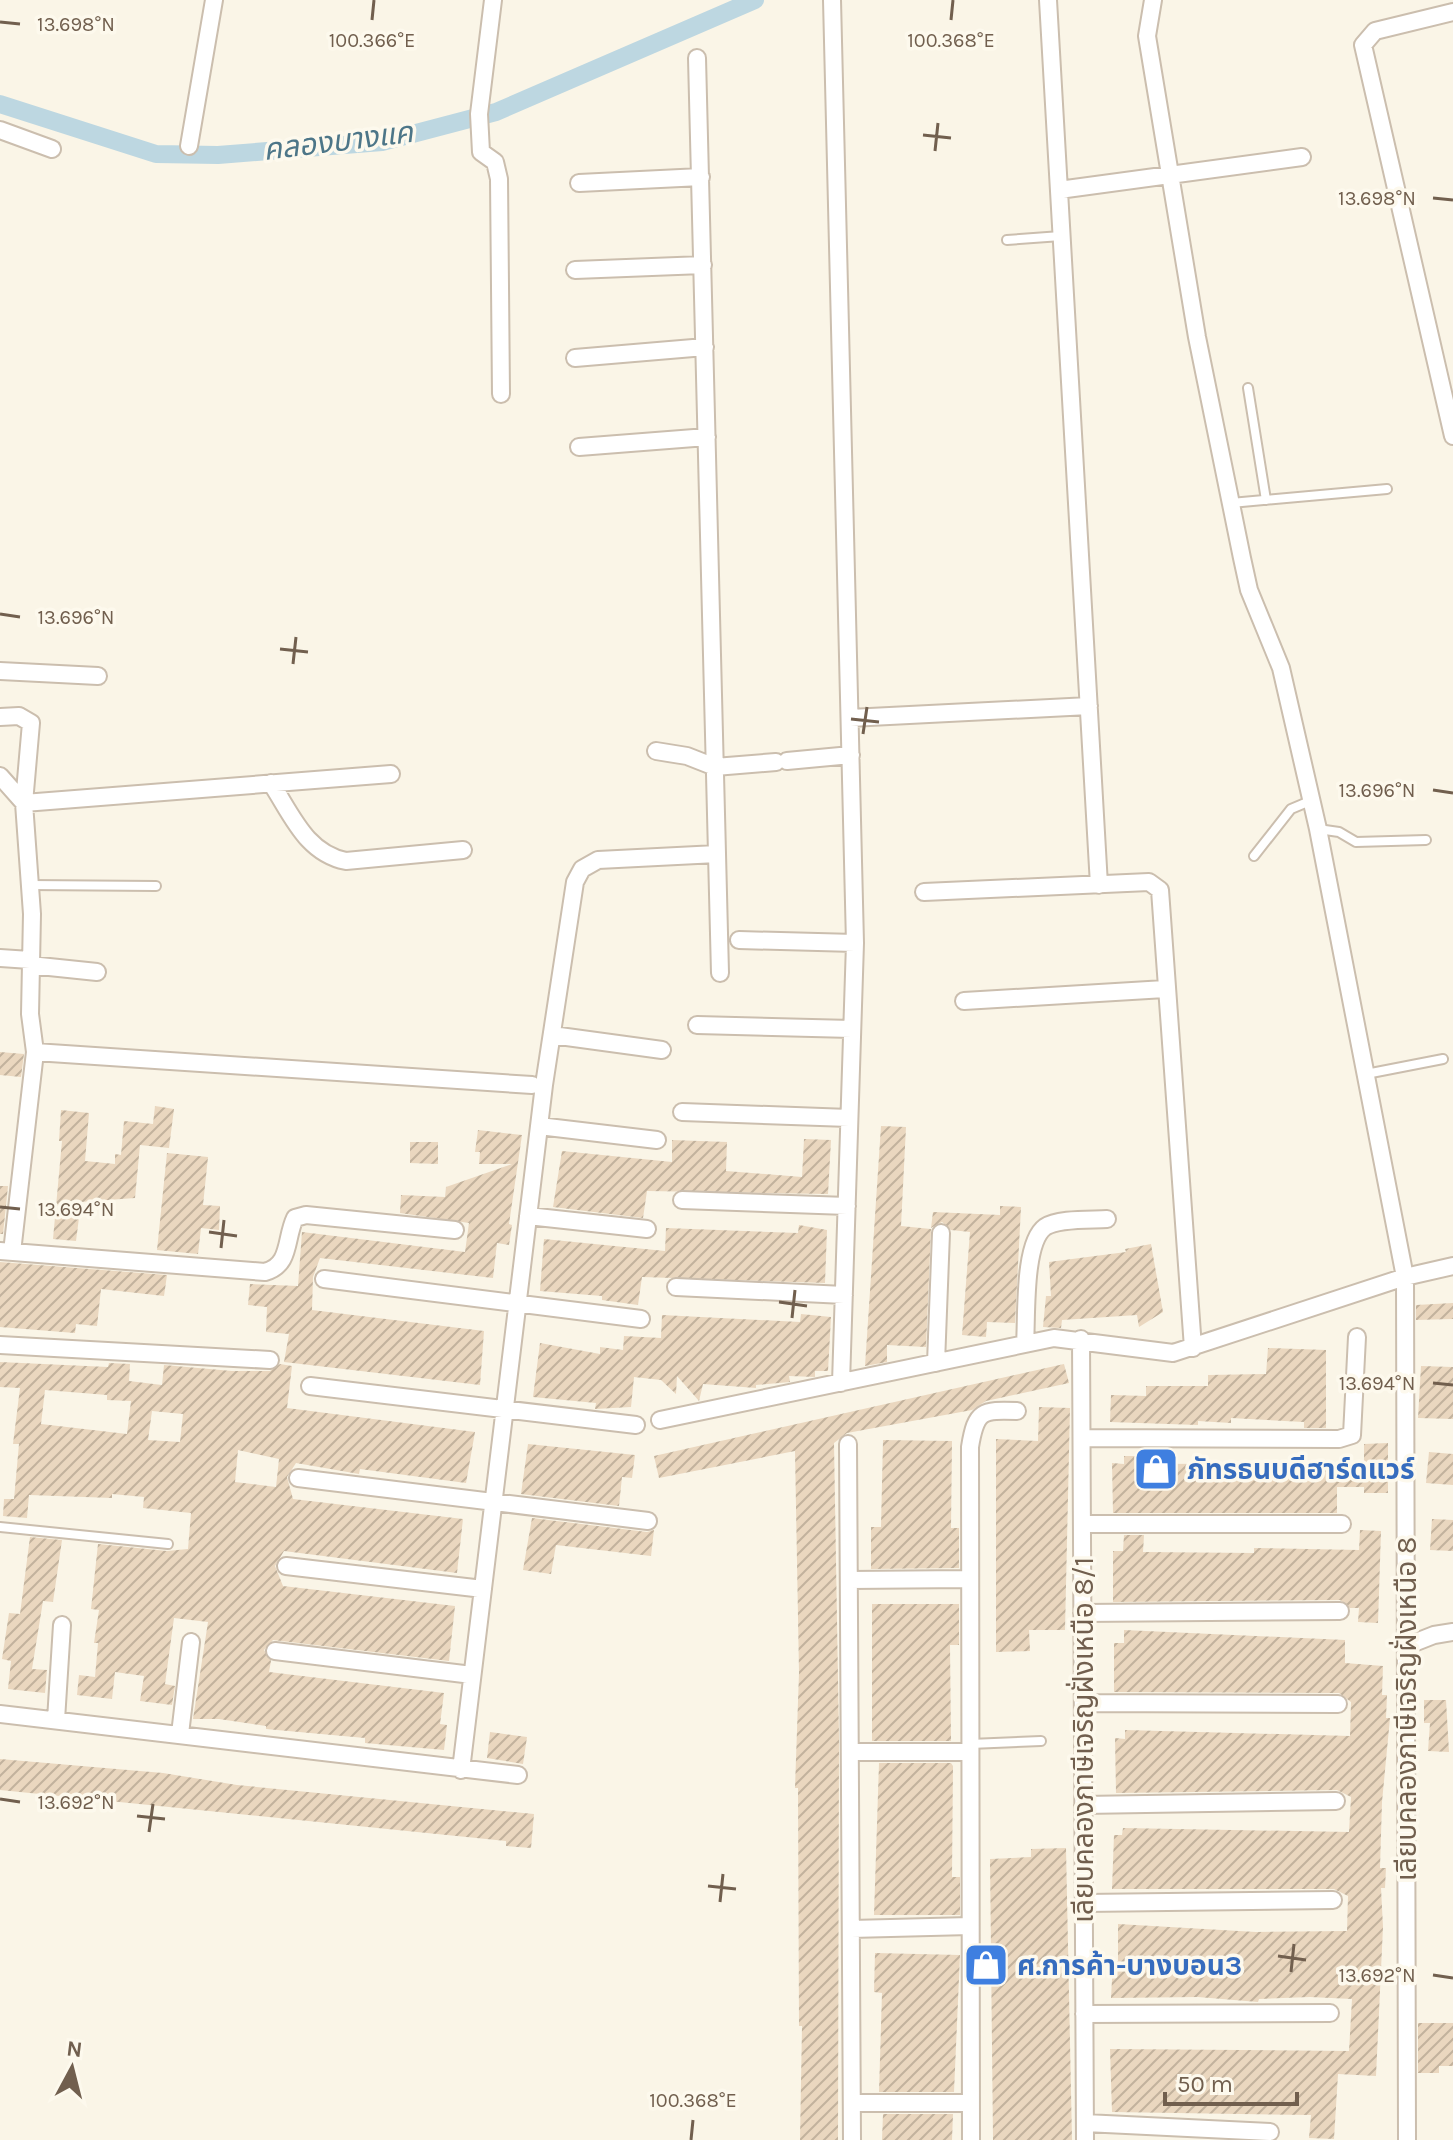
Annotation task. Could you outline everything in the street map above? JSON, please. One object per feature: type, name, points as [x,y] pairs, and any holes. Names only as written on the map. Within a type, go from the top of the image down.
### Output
[{"type":"street","points":[[189,146],[214,0]]},
{"type":"street","points":[[493,0],[480,129],[481,149],[495,162],[499,179],[501,394]]},
{"type":"street","points":[[832,0],[855,943],[841,1383]]},
{"type":"street","points":[[1048,0],[1099,885]]},
{"type":"street","name":"เลียบคลองภาษีเจริญฝั่งเหนือ 8","points":[[1153,0],[1147,36],[1230,503],[1249,590],[1281,668],[1318,829],[1405,1277],[1407,2140]]},
{"type":"street","points":[[1453,12],[1375,31],[1363,45],[1453,436]]},
{"type":"street","points":[[697,58],[720,973]]},
{"type":"street","points":[[0,130],[52,149]]},
{"type":"street","points":[[1059,190],[1169,172],[1302,157]]},
{"type":"street","points":[[579,183],[701,177]]},
{"type":"street","points":[[575,270],[703,265]]},
{"type":"street","points":[[575,358],[705,347]]},
{"type":"street","points":[[579,447],[707,437]]},
{"type":"street","points":[[0,671],[98,676]]},
{"type":"street","points":[[850,718],[1089,706]]},
{"type":"street","points":[[0,717],[19,716],[31,723],[24,803],[32,914],[30,1014],[35,1052],[6,1251],[265,1272],[285,1259],[295,1218],[306,1215],[455,1230]]},
{"type":"street","points":[[656,751],[687,756],[715,767],[851,755]]},
{"type":"street","points":[[24,803],[391,774]]},
{"type":"street","points":[[0,776],[24,803]]},
{"type":"street","points":[[271,783],[312,845],[327,857],[346,861],[463,850]]},
{"type":"street","points":[[461,1770],[539,1126],[575,882],[582,869],[598,860],[717,854]]},
{"type":"street","points":[[924,892],[1149,882],[1160,890],[1193,1348]]},
{"type":"street","points":[[739,940],[855,943]]},
{"type":"street","points":[[0,958],[97,972]]},
{"type":"street","points":[[964,1001],[1165,989]]},
{"type":"street","points":[[697,1025],[852,1029]]},
{"type":"street","points":[[552,1035],[662,1050]]},
{"type":"street","points":[[35,1052],[532,1085]]},
{"type":"street","points":[[682,1112],[849,1118]]},
{"type":"street","points":[[539,1126],[657,1140]]},
{"type":"street","points":[[682,1200],[847,1206]]},
{"type":"street","points":[[528,1216],[647,1229]]},
{"type":"street","points":[[1025,1344],[1030,1264],[1037,1236],[1047,1225],[1107,1219]]},
{"type":"street","points":[[936,1363],[941,1233]]},
{"type":"street","points":[[660,1420],[1054,1338],[1081,1339],[1158,1353],[1193,1348],[1405,1277],[1453,1266]]},
{"type":"street","points":[[324,1279],[641,1319]]},
{"type":"street","points":[[676,1287],[844,1295]]},
{"type":"street","points":[[1082,1438],[1339,1439],[1352,1435],[1357,1337]]},
{"type":"street","name":"เลียบคลองภาษีเจริญฝั่งเหนือ 8/1","points":[[1081,1339],[1085,2131]]},
{"type":"street","points":[[0,1345],[270,1360]]},
{"type":"street","points":[[310,1386],[636,1425]]},
{"type":"street","points":[[971,2140],[968,1579],[973,1425],[987,1411],[1017,1411]]},
{"type":"street","points":[[848,1444],[852,2140]]},
{"type":"street","points":[[298,1478],[648,1521]]},
{"type":"street","points":[[1082,1524],[1342,1524]]},
{"type":"street","points":[[286,1566],[483,1589]]},
{"type":"street","points":[[849,1580],[968,1579]]},
{"type":"street","points":[[1082,1613],[1340,1611]]},
{"type":"street","points":[[56,1720],[62,1625]]},
{"type":"street","points":[[1406,1646],[1434,1635],[1453,1632]]},
{"type":"street","points":[[180,1734],[191,1642]]},
{"type":"street","points":[[275,1651],[472,1675]]},
{"type":"street","points":[[1083,1703],[1338,1704]]},
{"type":"street","points":[[0,1714],[518,1775]]},
{"type":"street","points":[[850,1752],[969,1748]]},
{"type":"street","points":[[1083,1805],[1336,1801]]},
{"type":"street","points":[[1084,1903],[1333,1900]]},
{"type":"street","points":[[851,1929],[970,1926]]},
{"type":"street","points":[[1084,2014],[1330,2013]]},
{"type":"street","points":[[852,2103],[971,2103]]},
{"type":"street","points":[[1085,2131],[1270,2132]]},
{"type":"lane","points":[[1007,240],[1061,236]]},
{"type":"lane","points":[[1248,388],[1266,500]]},
{"type":"lane","points":[[1230,503],[1387,489]]},
{"type":"lane","points":[[1254,856],[1291,809],[1310,801]]},
{"type":"lane","points":[[1318,829],[1339,832],[1356,842],[1426,840]]},
{"type":"lane","points":[[28,885],[156,886]]},
{"type":"lane","points":[[1366,1074],[1443,1059]]},
{"type":"lane","points":[[0,1527],[168,1544]]},
{"type":"lane","points":[[969,1748],[1041,1741]]},
{"type":"building","points":[[0,1052],[24,1054],[21,1077],[0,1075]]},
{"type":"building","points":[[155,1106],[174,1109],[169,1148],[140,1145],[135,1198],[81,1202],[76,1241],[53,1239],[62,1141],[59,1141],[61,1110],[89,1113],[85,1161],[115,1164],[115,1154],[121,1155],[124,1121],[153,1124]]},
{"type":"building","points":[[881,1126],[906,1127],[901,1226],[931,1229],[926,1347],[887,1345],[887,1362],[865,1366]]},
{"type":"building","points":[[478,1130],[522,1135],[509,1224],[512,1225],[509,1245],[497,1243],[493,1278],[320,1258],[313,1277],[312,1310],[484,1331],[480,1385],[284,1362],[289,1334],[266,1332],[267,1307],[248,1305],[250,1284],[298,1286],[302,1232],[465,1252],[469,1223],[400,1213],[401,1195],[445,1197],[446,1187],[512,1164],[479,1164],[480,1152],[475,1152]]},
{"type":"building","points":[[804,1139],[831,1140],[828,1194],[647,1191],[643,1218],[553,1207],[562,1151],[672,1162],[672,1140],[727,1142],[726,1171],[802,1177]]},
{"type":"building","points":[[410,1142],[438,1142],[438,1164],[410,1163]]},
{"type":"building","points":[[167,1153],[208,1157],[203,1205],[220,1206],[219,1230],[201,1228],[198,1254],[157,1250]]},
{"type":"building","points":[[0,1186],[8,1186],[3,1234],[0,1234]]},
{"type":"building","points":[[1000,1206],[1021,1207],[1015,1323],[987,1322],[986,1337],[962,1335],[970,1232],[951,1230],[942,1222],[931,1228],[933,1212],[1000,1215]]},
{"type":"building","points":[[799,1225],[827,1230],[825,1283],[642,1277],[638,1305],[602,1300],[602,1296],[540,1291],[544,1239],[665,1251],[666,1228],[798,1233]]},
{"type":"building","points":[[1151,1244],[1163,1312],[1139,1327],[1137,1315],[1062,1320],[1061,1328],[1043,1327],[1046,1296],[1051,1296],[1049,1262],[1126,1252],[1125,1249]]},
{"type":"building","points":[[0,1262],[167,1275],[164,1296],[101,1289],[97,1326],[76,1324],[75,1333],[0,1327]]},
{"type":"building","points":[[1453,1303],[1453,1319],[1416,1320],[1416,1305]]},
{"type":"building","points":[[801,1314],[831,1317],[828,1371],[815,1371],[815,1377],[789,1376],[790,1382],[756,1385],[756,1388],[703,1384],[699,1401],[677,1376],[676,1394],[661,1380],[634,1377],[631,1407],[595,1409],[596,1403],[533,1397],[540,1343],[600,1354],[600,1347],[623,1350],[624,1336],[661,1338],[662,1315],[800,1322]]},
{"type":"building","points":[[1268,1348],[1326,1350],[1326,1428],[1304,1428],[1304,1422],[1231,1418],[1231,1423],[1198,1421],[1198,1425],[1110,1422],[1111,1395],[1146,1396],[1146,1386],[1208,1386],[1208,1375],[1266,1374]]},
{"type":"building","points":[[0,1362],[108,1367],[109,1363],[130,1364],[129,1381],[162,1385],[164,1365],[270,1371],[280,1364],[292,1366],[287,1408],[475,1432],[466,1483],[360,1469],[359,1474],[296,1463],[287,1477],[293,1499],[463,1519],[457,1573],[284,1551],[275,1566],[283,1586],[455,1606],[449,1661],[273,1640],[264,1650],[271,1661],[269,1672],[444,1693],[440,1724],[447,1725],[444,1750],[365,1743],[365,1738],[266,1729],[266,1726],[219,1719],[193,1719],[208,1622],[174,1618],[165,1684],[175,1686],[172,1705],[140,1701],[144,1676],[115,1672],[112,1699],[77,1695],[79,1675],[95,1677],[98,1643],[94,1643],[99,1610],[91,1609],[98,1544],[167,1551],[188,1549],[191,1513],[143,1508],[144,1497],[112,1494],[112,1498],[29,1495],[27,1518],[3,1516],[4,1499],[14,1499],[19,1444],[13,1444],[20,1388],[0,1387]],"holes":[[[45,1390],[107,1395],[107,1400],[131,1401],[127,1434],[41,1424]],[[152,1411],[183,1414],[180,1442],[148,1440]],[[238,1450],[279,1459],[276,1487],[235,1482]]]},
{"type":"building","points":[[1064,1364],[1069,1383],[986,1401],[972,1410],[847,1433],[834,1443],[839,1738],[838,2140],[800,2140],[802,2026],[799,2026],[798,1788],[795,1788],[799,1673],[795,1451],[659,1478],[654,1456]]},
{"type":"building","points":[[1421,1366],[1453,1367],[1453,1419],[1418,1418]]},
{"type":"building","points":[[1039,1407],[1070,1408],[1065,1630],[1029,1630],[1030,1651],[996,1652],[996,1439],[1038,1441]]},
{"type":"building","points":[[883,1440],[952,1441],[951,1528],[959,1528],[959,1568],[871,1569],[871,1527],[881,1527]]},
{"type":"building","points":[[1388,1443],[1388,1493],[1364,1493],[1364,1487],[1337,1487],[1337,1513],[1113,1513],[1112,1463],[1124,1464],[1124,1456],[1145,1456],[1145,1464],[1364,1463],[1364,1444]]},
{"type":"building","points":[[528,1444],[635,1455],[632,1478],[622,1477],[619,1506],[521,1494]]},
{"type":"building","points":[[1429,1452],[1453,1454],[1453,1485],[1426,1483]]},
{"type":"building","points":[[532,1518],[647,1532],[654,1530],[651,1556],[556,1545],[551,1574],[523,1570]]},
{"type":"building","points":[[1432,1519],[1453,1520],[1453,1551],[1430,1550]]},
{"type":"building","points":[[1360,1530],[1381,1531],[1378,1623],[1358,1622],[1359,1608],[1350,1608],[1340,1600],[1113,1602],[1113,1551],[1123,1551],[1124,1535],[1144,1535],[1143,1552],[1254,1553],[1254,1548],[1359,1550]]},
{"type":"building","points":[[30,1537],[62,1540],[53,1602],[43,1601],[32,1669],[47,1670],[45,1693],[8,1689],[11,1661],[2,1659],[9,1613],[20,1614]]},
{"type":"building","points":[[872,1604],[959,1604],[959,1645],[950,1645],[951,1741],[872,1741]]},
{"type":"building","points":[[1124,1630],[1345,1640],[1345,1663],[1383,1666],[1382,1695],[1387,1695],[1386,1718],[1390,1718],[1382,1802],[1380,1868],[1386,1868],[1385,1888],[1381,1888],[1383,1927],[1376,2076],[1338,2074],[1334,2139],[1309,2138],[1311,2115],[1112,2112],[1110,2049],[1349,2051],[1352,1999],[1310,1997],[1259,1999],[1258,2002],[1198,1997],[1111,1998],[1113,1961],[1118,1961],[1118,1924],[1256,1932],[1347,1931],[1348,1896],[1334,1889],[1112,1889],[1114,1835],[1122,1835],[1123,1828],[1349,1832],[1351,1797],[1337,1790],[1116,1793],[1115,1738],[1125,1739],[1125,1730],[1350,1736],[1351,1702],[1339,1693],[1114,1692],[1114,1643],[1124,1643]]},
{"type":"building","points":[[1424,1700],[1446,1700],[1449,1752],[1428,1751],[1430,1723],[1424,1723]]},
{"type":"building","points":[[490,1732],[527,1737],[523,1764],[487,1758]]},
{"type":"building","points":[[0,1759],[163,1773],[237,1785],[534,1814],[531,1848],[506,1846],[506,1841],[0,1790]]},
{"type":"building","points":[[879,1763],[951,1763],[953,1766],[952,1877],[960,1877],[960,1915],[874,1915]]},
{"type":"building","points":[[1066,1848],[1072,2140],[993,2140],[990,1859],[1031,1857],[1031,1849]]},
{"type":"building","points":[[875,1953],[960,1955],[954,2092],[879,2092],[882,1993],[874,1992]]},
{"type":"building","points":[[1418,2023],[1453,2023],[1453,2066],[1439,2066],[1439,2073],[1418,2073]]},
{"type":"building","points":[[883,2114],[953,2114],[952,2140],[882,2140]]},
{"type":"waterway","name":"คลองบางแค","points":[[0,104],[156,154],[218,155],[382,142],[496,112],[755,0]]},
{"type":"place","name":"ภัทรธนบดีฮาร์ดแวร์","points":[[1156,1469]]},
{"type":"place","name":"ศ.การค้า-บางบอน3","points":[[986,1965]]}]
